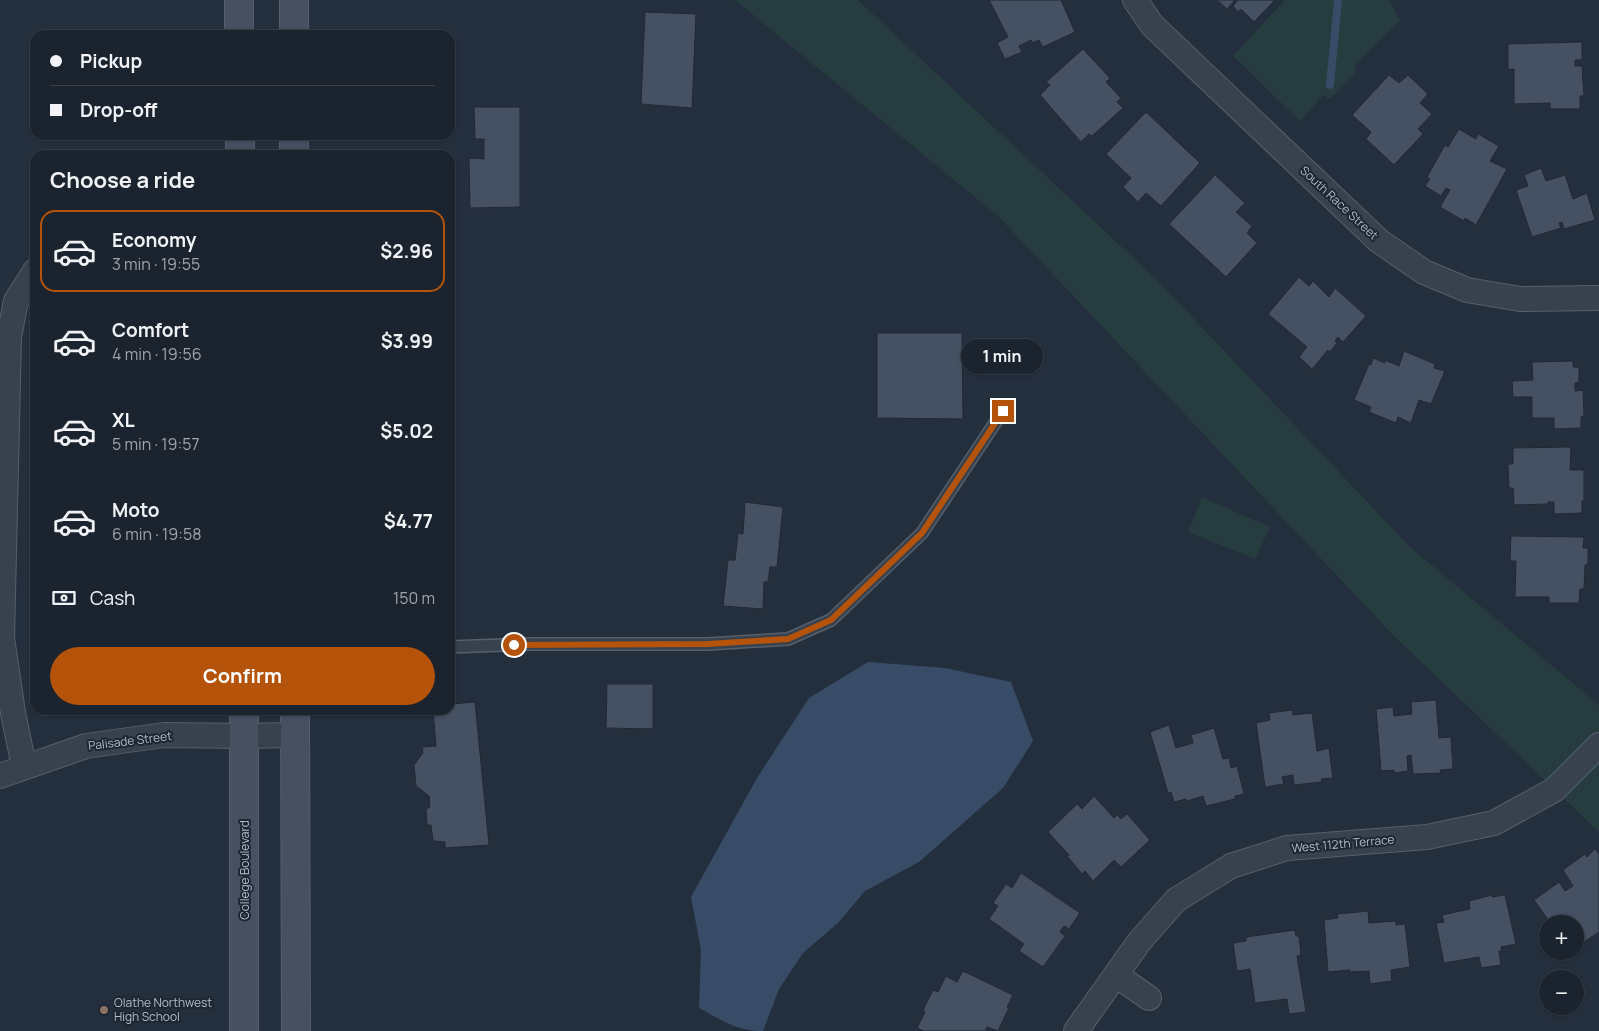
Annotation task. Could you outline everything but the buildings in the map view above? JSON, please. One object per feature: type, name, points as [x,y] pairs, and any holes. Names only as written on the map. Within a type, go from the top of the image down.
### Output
[{"type":"main road","points":[[239,0],[240,30]]},
{"type":"main road","points":[[294,0],[294,30]]},
{"type":"main road","points":[[295,722],[296,1031]]},
{"type":"main road","name":"College Boulevard","points":[[244,1031],[245,723]]},
{"type":"street","name":"South Race Street","points":[[1135,0],[1152,25],[1365,228],[1379,241],[1424,272],[1467,290],[1520,298],[1599,298]]},
{"type":"street","points":[[24,766],[12,713],[2,638],[2,619],[9,338],[16,301],[30,279]]},
{"type":"street","name":"Palisade Street","points":[[0,776],[24,766],[86,746],[245,723],[295,722]]},
{"type":"street","name":"West 112th Terrace","points":[[1076,1031],[1139,942],[1176,900],[1231,866],[1287,848],[1427,837],[1494,823],[1554,790],[1599,745]]},
{"type":"street","points":[[1116,975],[1149,998]]},
{"type":"lane","points":[[455,647],[530,644],[708,644],[788,639],[831,620],[922,533],[1003,411]]},
{"type":"green space","points":[[735,0],[858,0],[1157,280],[1410,547],[1599,705],[1599,832],[1393,635],[998,216]]},
{"type":"green space","points":[[1285,0],[1389,0],[1400,21],[1355,64],[1355,74],[1330,99],[1323,95],[1300,121],[1233,56]]},
{"type":"green space","points":[[1202,497],[1270,527],[1255,559],[1188,532]]},
{"type":"water","points":[[868,662],[945,668],[1011,682],[1033,741],[1003,788],[919,862],[865,891],[838,923],[803,953],[779,989],[763,1031],[753,1031],[737,1027],[699,1008],[701,950],[691,897],[757,778],[809,698]]},
{"type":"waterway","points":[[1330,85],[1338,0]]},
{"type":"place","name":"Olathe Northwest High School","points":[[104,1010]]},
{"type":"route","points":[[514,645],[708,644],[788,639],[831,620],[922,533],[1003,411]]}]
